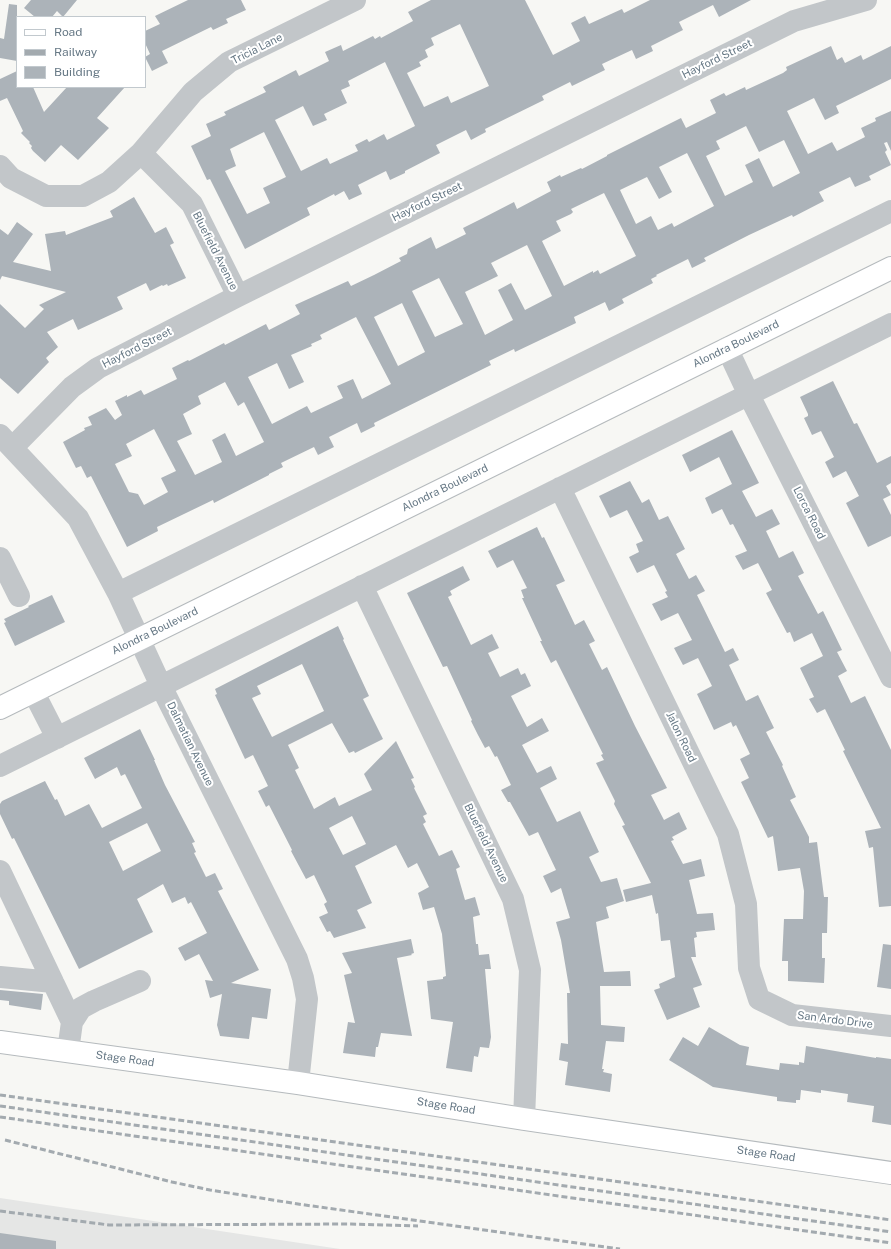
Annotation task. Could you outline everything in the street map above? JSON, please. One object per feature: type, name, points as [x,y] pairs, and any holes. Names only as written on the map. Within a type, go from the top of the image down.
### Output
[{"type":"main road","name":"Alondra Boulevard","points":[[0,708],[891,268]]},
{"type":"main road","name":"Stage Road","points":[[0,1042],[298,1083],[891,1173]]},
{"type":"street","name":"Tricia Lane","points":[[141,153],[193,92],[229,62],[355,0]]},
{"type":"street","name":"Hayford Street","points":[[6,441],[72,387],[98,368],[238,296],[794,21],[866,0]]},
{"type":"street","points":[[0,166],[11,178],[46,196],[83,196],[109,182],[141,153]]},
{"type":"street","name":"Bluefield Avenue","points":[[141,153],[192,204],[238,296]]},
{"type":"street","points":[[118,593],[891,211]]},
{"type":"street","points":[[0,766],[891,324]]},
{"type":"street","name":"Lorca Road","points":[[728,348],[749,395],[891,677]]},
{"type":"street","name":"Dalmatian Avenue","points":[[6,441],[78,518],[118,593],[161,686],[297,960],[303,978],[307,999],[298,1083]]},
{"type":"street","name":"Jalon Road","points":[[560,488],[728,834],[746,904],[749,968],[759,999]]},
{"type":"street","points":[[0,558],[19,596]]},
{"type":"street","name":"Bluefield Avenue","points":[[362,586],[513,899],[530,970],[524,1118]]},
{"type":"street","points":[[33,691],[60,736]]},
{"type":"street","points":[[0,871],[72,1022]]},
{"type":"street","points":[[0,977],[53,982]]},
{"type":"street","points":[[68,1051],[72,1022],[81,1008],[140,981]]},
{"type":"street","name":"San Ardo Drive","points":[[759,999],[792,1015],[891,1026]]},
{"type":"shaded area","points":[[0,1198],[340,1249],[0,1249]]},
{"type":"building","points":[[31,0],[77,0],[64,16],[57,11],[53,16],[34,16],[24,8]]},
{"type":"building","points":[[188,0],[241,0],[246,10],[226,19],[228,23],[213,30],[211,27],[162,51],[168,63],[152,71],[146,59],[146,56],[150,54],[146,45],[146,31],[160,24],[155,16]]},
{"type":"building","points":[[431,0],[525,0],[553,55],[580,41],[571,23],[585,16],[589,24],[622,9],[624,13],[650,0],[751,0],[719,17],[713,5],[679,22],[683,30],[651,46],[653,51],[636,59],[632,50],[602,64],[605,70],[572,86],[570,82],[542,96],[544,100],[485,129],[486,132],[471,140],[466,130],[436,145],[440,153],[405,171],[405,173],[390,180],[386,171],[358,185],[362,194],[349,200],[344,191],[335,196],[334,194],[307,208],[310,215],[245,249],[210,179],[207,180],[191,146],[211,136],[206,124],[226,115],[224,112],[266,92],[263,87],[296,70],[299,76],[329,61],[325,52],[341,45],[343,51],[373,36],[375,39],[380,36],[381,38],[413,21],[408,12]],"holes":[[[460,24],[489,86],[451,103],[448,96],[424,107],[407,73],[421,66],[419,62],[428,57],[425,50],[434,45],[431,38]],[[385,62],[415,126],[387,140],[384,134],[369,142],[367,139],[355,145],[358,151],[330,164],[327,158],[301,171],[275,120],[303,106],[313,126],[327,120],[324,114],[347,103],[341,90],[350,86],[348,81]],[[264,132],[286,177],[263,188],[270,203],[247,214],[225,171],[236,166],[230,149]]]},
{"type":"building","points":[[9,4],[17,5],[16,61],[0,58],[0,38],[4,39]]},
{"type":"building","points":[[831,46],[837,60],[842,57],[845,63],[861,55],[863,60],[891,46],[891,79],[836,106],[839,113],[825,120],[814,98],[787,111],[808,154],[832,142],[837,151],[865,137],[861,128],[876,121],[875,118],[891,111],[891,151],[887,142],[884,143],[887,150],[885,152],[891,165],[869,176],[871,180],[855,187],[850,177],[819,192],[824,201],[793,217],[792,215],[749,235],[704,258],[706,261],[692,268],[688,259],[656,275],[657,276],[651,279],[653,283],[622,299],[624,303],[609,311],[605,302],[574,317],[576,323],[515,352],[514,349],[489,361],[491,365],[374,423],[375,426],[361,433],[357,423],[329,437],[334,447],[318,455],[314,447],[281,463],[283,467],[269,475],[214,503],[213,500],[157,527],[158,531],[127,547],[91,476],[87,478],[81,466],[76,468],[63,442],[85,430],[84,428],[92,425],[88,417],[106,408],[115,420],[122,415],[115,401],[141,390],[144,395],[177,379],[172,368],[224,343],[225,345],[266,324],[269,330],[300,314],[295,305],[348,281],[351,286],[374,275],[401,261],[399,258],[407,254],[408,249],[431,237],[436,249],[466,234],[463,228],[514,202],[517,209],[551,191],[547,182],[560,175],[561,177],[581,168],[582,169],[681,118],[686,128],[716,113],[710,100],[724,93],[726,96],[745,87],[746,90],[783,73],[787,70],[786,67]],"holes":[[[746,126],[759,152],[784,140],[800,173],[773,187],[759,158],[745,165],[753,182],[725,196],[706,156],[720,149],[716,141]],[[687,153],[714,206],[674,227],[672,223],[658,230],[651,216],[636,224],[620,190],[647,177],[659,199],[672,192],[659,167]],[[604,193],[636,256],[600,274],[598,270],[593,273],[593,271],[564,286],[542,241],[561,231],[556,221],[573,212],[571,209]],[[527,245],[552,296],[525,310],[511,283],[498,290],[513,320],[485,335],[465,292],[498,276],[491,263]],[[439,278],[463,324],[435,337],[412,291]],[[402,303],[425,352],[398,366],[374,317]],[[356,317],[391,384],[362,399],[353,379],[337,386],[343,398],[311,413],[307,406],[272,424],[248,377],[277,363],[289,389],[304,382],[291,355],[312,346],[311,344],[322,339],[320,335]],[[225,382],[238,406],[244,402],[264,442],[236,456],[225,433],[212,440],[222,462],[195,475],[177,441],[192,434],[183,414],[201,404],[198,396]],[[154,429],[176,471],[161,478],[168,492],[144,505],[138,494],[129,492],[115,464],[132,456],[126,444]]]},
{"type":"building","points":[[16,71],[16,88],[33,88],[44,112],[66,88],[124,88],[97,118],[109,128],[78,160],[61,145],[45,162],[33,151],[31,148],[32,146],[29,143],[30,142],[21,133],[23,131],[7,98],[0,101],[0,79]]},
{"type":"building","points":[[134,197],[155,233],[166,227],[174,243],[170,245],[186,278],[168,286],[167,284],[162,285],[150,291],[146,283],[117,297],[123,309],[78,330],[73,319],[47,332],[58,347],[46,358],[49,362],[18,394],[0,378],[0,304],[25,328],[44,309],[39,305],[66,292],[2,276],[0,280],[0,229],[8,235],[17,222],[33,234],[13,262],[51,271],[45,234],[65,231],[66,235],[113,217],[110,211]]},
{"type":"building","points":[[833,381],[854,424],[857,423],[877,463],[891,456],[891,483],[886,486],[891,495],[883,499],[891,515],[891,536],[868,547],[846,503],[859,496],[846,471],[833,478],[825,462],[834,457],[821,431],[812,435],[804,418],[808,416],[808,414],[800,397]]},
{"type":"building","points":[[732,430],[759,483],[742,491],[756,517],[772,509],[780,524],[766,531],[779,558],[793,551],[804,573],[798,576],[818,614],[823,611],[842,650],[837,652],[847,671],[838,676],[851,703],[865,696],[891,750],[891,906],[879,907],[873,847],[869,848],[865,831],[881,828],[843,751],[845,750],[825,709],[817,713],[809,699],[814,697],[800,668],[823,656],[812,633],[794,642],[790,632],[787,633],[766,593],[772,590],[758,563],[743,570],[735,556],[747,551],[733,524],[730,525],[722,509],[712,514],[705,498],[732,484],[719,457],[690,472],[682,455]]},
{"type":"building","points":[[630,481],[642,503],[649,499],[659,520],[668,516],[685,549],[676,554],[689,579],[696,575],[705,591],[697,595],[725,652],[733,648],[739,660],[729,665],[746,701],[758,695],[774,728],[766,732],[783,765],[782,766],[796,797],[790,800],[809,837],[809,843],[817,842],[824,897],[828,897],[827,933],[822,933],[822,958],[825,958],[824,983],[788,981],[788,961],[782,961],[784,919],[803,919],[804,891],[800,868],[778,871],[773,836],[768,838],[741,782],[749,778],[740,759],[750,754],[736,725],[733,727],[731,722],[714,730],[697,694],[712,686],[698,658],[683,665],[674,648],[692,640],[678,613],[661,621],[652,604],[668,597],[665,592],[667,591],[654,565],[637,573],[629,557],[639,552],[636,544],[643,541],[627,510],[610,518],[599,496]]},
{"type":"building","points":[[537,527],[542,538],[544,537],[565,581],[556,585],[575,625],[584,620],[595,641],[589,644],[602,670],[607,667],[667,788],[651,795],[664,820],[679,812],[687,829],[672,837],[674,840],[671,841],[683,864],[701,859],[705,876],[689,880],[697,914],[713,913],[715,930],[696,932],[697,937],[694,938],[696,957],[691,957],[702,985],[693,988],[700,1007],[667,1020],[654,990],[660,988],[659,984],[675,977],[670,940],[661,941],[658,913],[656,914],[652,895],[626,902],[623,890],[651,883],[622,826],[625,825],[596,763],[604,760],[601,755],[603,754],[556,660],[551,663],[540,641],[542,641],[522,598],[524,598],[521,590],[527,588],[513,560],[497,568],[488,551]]},
{"type":"building","points":[[463,566],[470,580],[450,591],[452,595],[448,597],[471,645],[492,634],[499,648],[488,653],[500,677],[518,668],[521,675],[525,673],[531,686],[511,696],[527,727],[542,718],[549,731],[522,745],[537,773],[551,766],[557,779],[540,788],[557,822],[580,811],[599,852],[589,857],[601,882],[617,878],[624,901],[606,907],[609,918],[596,922],[604,972],[630,971],[631,986],[600,986],[601,1025],[625,1027],[624,1042],[606,1041],[602,1069],[604,1069],[603,1072],[612,1074],[610,1092],[565,1085],[568,1062],[559,1060],[561,1043],[568,1044],[567,993],[570,993],[561,940],[556,922],[570,918],[561,888],[551,893],[543,876],[556,870],[538,832],[529,836],[510,802],[508,802],[501,790],[511,785],[497,756],[495,757],[489,746],[485,748],[471,721],[472,720],[447,666],[443,667],[407,593]]},
{"type":"building","points":[[52,595],[65,622],[15,646],[4,623],[6,622],[4,619]]},
{"type":"building","points":[[338,626],[369,696],[363,699],[383,739],[355,753],[354,751],[349,753],[332,723],[288,745],[299,768],[295,770],[314,809],[335,797],[339,806],[372,790],[364,774],[396,741],[414,778],[411,779],[415,787],[414,788],[427,814],[423,816],[426,822],[423,824],[439,856],[452,850],[460,867],[456,869],[465,900],[475,897],[480,915],[473,917],[476,944],[478,944],[479,955],[489,954],[491,969],[485,969],[491,1037],[489,1048],[480,1047],[478,1057],[474,1056],[472,1072],[446,1068],[453,1022],[431,1019],[427,981],[443,979],[443,977],[446,976],[442,934],[434,907],[423,910],[418,893],[429,887],[417,863],[408,868],[396,845],[355,866],[372,903],[357,910],[366,928],[334,938],[330,931],[327,932],[319,917],[328,913],[324,904],[327,902],[314,875],[306,879],[269,805],[266,807],[258,791],[268,786],[253,755],[245,759],[215,695],[217,694],[215,689]],"holes":[[[302,664],[324,711],[272,737],[252,698],[261,694],[257,686]],[[352,816],[366,844],[343,855],[329,828]]]},
{"type":"building","points":[[140,729],[165,785],[195,842],[192,843],[196,852],[194,853],[206,877],[215,873],[223,889],[218,891],[259,970],[231,983],[271,989],[267,1019],[252,1017],[249,1039],[220,1036],[217,1025],[222,994],[210,998],[205,980],[213,981],[199,954],[185,961],[178,948],[207,933],[191,902],[188,904],[185,897],[172,903],[163,884],[137,899],[153,932],[79,969],[14,838],[12,839],[0,814],[0,804],[2,801],[45,781],[55,800],[57,799],[65,816],[89,804],[102,828],[142,808],[125,774],[121,776],[117,767],[95,779],[84,758]],"holes":[[[147,823],[161,851],[123,871],[109,842]]]},
{"type":"building","points":[[411,939],[414,953],[411,954],[412,955],[397,958],[412,1036],[381,1033],[378,1047],[376,1047],[375,1057],[343,1053],[348,1022],[355,1023],[344,975],[352,973],[342,953]]},
{"type":"building","points":[[883,944],[891,945],[891,989],[877,987]]},
{"type":"building","points":[[0,990],[43,994],[41,1010],[9,1005],[9,1001],[0,1000]]},
{"type":"building","points":[[709,1027],[740,1045],[749,1047],[746,1065],[779,1070],[780,1063],[799,1065],[799,1062],[804,1063],[806,1046],[876,1058],[891,1059],[891,1125],[872,1122],[874,1106],[847,1102],[848,1094],[821,1090],[821,1093],[801,1090],[800,1100],[796,1100],[796,1103],[777,1101],[777,1097],[713,1087],[669,1060],[683,1037],[698,1046]]},
{"type":"building","points":[[0,1233],[56,1241],[56,1249],[0,1249]]},
{"type":"railway","points":[[0,1095],[891,1220]]},
{"type":"railway","points":[[0,1106],[891,1232]]},
{"type":"railway","points":[[0,1117],[891,1243]]},
{"type":"railway","points":[[5,1140],[172,1182],[210,1190],[298,1204],[620,1249]]},
{"type":"railway","points":[[0,1211],[109,1225],[351,1224],[418,1226]]}]
